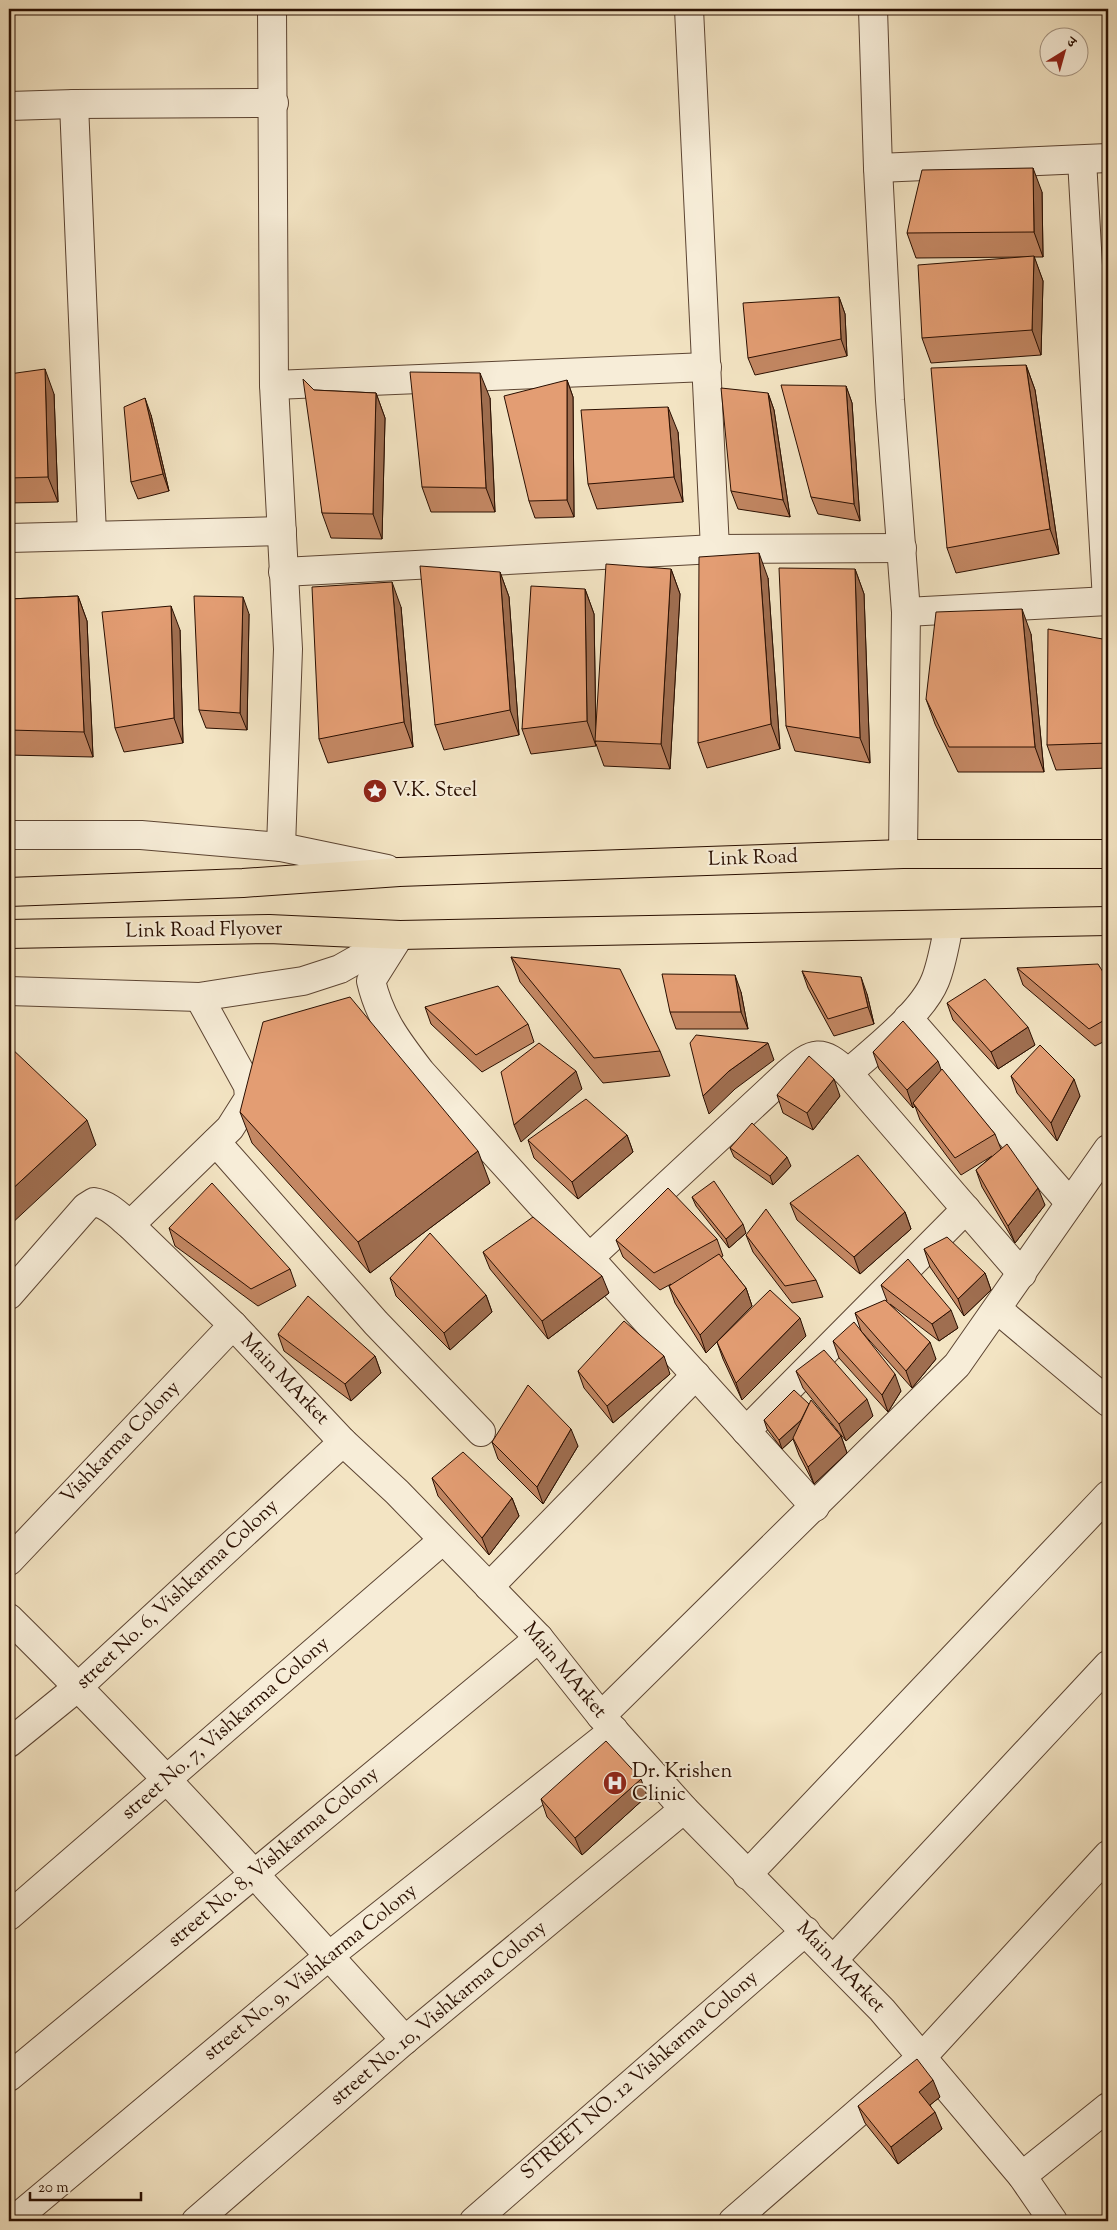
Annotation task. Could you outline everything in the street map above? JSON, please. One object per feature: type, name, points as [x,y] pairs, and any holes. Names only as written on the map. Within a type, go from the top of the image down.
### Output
[{"type":"main road","name":"Link Road","points":[[399,872],[903,854],[1108,854]]},
{"type":"main road","points":[[9,892],[243,883],[399,872]]},
{"type":"main road","points":[[400,935],[1108,921]]},
{"type":"main road","name":"Link Road Flyover","points":[[9,934],[269,929],[400,935]]},
{"type":"street","points":[[272,9],[274,103],[274,386],[288,649],[281,847]]},
{"type":"street","points":[[690,9],[715,549]]},
{"type":"street","points":[[873,9],[878,168],[890,400],[906,612],[903,854]]},
{"type":"street","points":[[9,106],[274,103]]},
{"type":"street","points":[[74,104],[92,535]]},
{"type":"street","points":[[878,168],[1095,159],[1107,601],[906,612]]},
{"type":"street","points":[[274,386],[707,367]]},
{"type":"street","points":[[9,538],[282,531]]},
{"type":"street","points":[[283,572],[715,549],[902,548]]},
{"type":"street","points":[[9,835],[141,835],[281,847],[399,872]]},
{"type":"street","points":[[848,1073],[926,999],[935,981],[949,925]]},
{"type":"street","points":[[9,991],[199,997],[302,982],[340,968],[400,935]]},
{"type":"street","points":[[400,935],[371,981],[377,1005],[392,1034],[421,1072],[815,1507]]},
{"type":"street","points":[[130,1225],[230,1128],[249,1098],[248,1086],[199,997]]},
{"type":"street","points":[[908,1018],[1070,1203]]},
{"type":"street","points":[[589,1258],[806,1058],[819,1055],[833,1060],[848,1073],[1022,1274]]},
{"type":"street","points":[[216,1142],[376,1323],[480,1432]]},
{"type":"street","name":"street No. 9, Vishkarma Colony","points":[[12,2221],[607,1723],[815,1507],[957,1365],[1108,1149]]},
{"type":"street","name":"Main MArket","points":[[9,1295],[86,1207],[94,1202],[100,1203],[130,1225],[233,1325],[343,1442],[397,1492],[539,1638],[607,1723],[684,1809],[882,2010],[1022,2176],[1053,2221]]},
{"type":"street","points":[[746,1431],[966,1209]]},
{"type":"street","points":[[997,1309],[1105,1392]]},
{"type":"street","name":"Vishkarma Colony","points":[[9,1561],[233,1325]]},
{"type":"street","points":[[489,1588],[696,1375]]},
{"type":"street","name":"street No. 6, Vishkarma Colony","points":[[9,1743],[78,1687],[343,1442]]},
{"type":"street","points":[[747,1875],[1108,1495]]},
{"type":"street","name":"street No. 7, Vishkarma Colony","points":[[9,1916],[443,1540]]},
{"type":"street","points":[[9,1618],[78,1687],[254,1874],[405,2040]]},
{"type":"street","name":"street No. 8, Vishkarma Colony","points":[[9,2077],[539,1638]]},
{"type":"street","points":[[833,1960],[1108,1665]]},
{"type":"street","name":"street No. 10, Vishkarma Colony","points":[[196,2221],[405,2040],[684,1809]]},
{"type":"street","points":[[733,2221],[922,2057],[1108,1855]]},
{"type":"street","name":"STREET NO. 12 Vishkarma Colony","points":[[474,2221],[806,1931]]},
{"type":"street","points":[[1022,2176],[1108,2107]]},
{"type":"building","points":[[1033,168],[1034,232],[907,233],[922,170]]},
{"type":"building","points":[[1108,196],[1108,218],[1105,218]]},
{"type":"building","points":[[1034,256],[1032,330],[922,338],[918,265]]},
{"type":"building","points":[[839,297],[841,339],[748,358],[743,303]]},
{"type":"building","points":[[1026,365],[1050,529],[947,548],[931,368]]},
{"type":"building","points":[[45,369],[48,477],[9,478],[9,374]]},
{"type":"building","points":[[410,372],[480,373],[486,488],[422,487]]},
{"type":"building","points":[[303,379],[314,390],[376,393],[373,514],[322,513]]},
{"type":"building","points":[[567,380],[567,500],[529,501],[504,396]]},
{"type":"building","points":[[781,385],[846,386],[854,504],[811,497]]},
{"type":"building","points":[[721,388],[768,393],[783,500],[731,491]]},
{"type":"building","points":[[145,398],[163,474],[131,482],[124,407]]},
{"type":"building","points":[[668,407],[674,477],[588,484],[581,410]]},
{"type":"building","points":[[759,553],[771,724],[698,743],[699,557]]},
{"type":"building","points":[[606,564],[671,569],[661,744],[595,741]]},
{"type":"building","points":[[420,566],[500,572],[510,710],[435,725]]},
{"type":"building","points":[[779,568],[855,569],[860,738],[786,726]]},
{"type":"building","points":[[392,582],[404,722],[319,739],[312,587]]},
{"type":"building","points":[[531,586],[585,589],[587,721],[522,729]]},
{"type":"building","points":[[78,596],[84,732],[9,730],[9,599]]},
{"type":"building","points":[[194,596],[243,597],[240,713],[199,710]]},
{"type":"building","points":[[171,606],[174,718],[115,728],[102,612]]},
{"type":"building","points":[[1022,609],[1035,747],[949,747],[926,699],[936,612]]},
{"type":"building","points":[[1048,629],[1108,640],[1108,743],[1047,745]]},
{"type":"building","points":[[511,957],[620,969],[660,1051],[594,1058]]},
{"type":"building","points":[[1098,964],[1108,980],[1108,1018],[1089,1029],[1017,968]]},
{"type":"building","points":[[802,971],[861,977],[868,1007],[828,1019]]},
{"type":"building","points":[[662,974],[735,975],[741,1012],[670,1012]]},
{"type":"building","points":[[985,979],[1028,1027],[991,1052],[947,1003]]},
{"type":"building","points":[[498,986],[528,1024],[476,1055],[425,1007]]},
{"type":"building","points":[[350,997],[478,1151],[358,1242],[240,1112],[263,1022]]},
{"type":"building","points":[[903,1021],[938,1061],[907,1090],[873,1052]]},
{"type":"building","points":[[1108,1032],[1108,1040],[1103,1036]]},
{"type":"building","points":[[696,1035],[768,1043],[729,1071],[703,1096],[690,1043]]},
{"type":"building","points":[[539,1043],[576,1071],[514,1125],[501,1072]]},
{"type":"building","points":[[1040,1045],[1074,1079],[1051,1123],[1011,1076]]},
{"type":"building","points":[[9,1046],[87,1120],[9,1192]]},
{"type":"building","points":[[809,1056],[834,1079],[807,1113],[777,1095]]},
{"type":"building","points":[[942,1069],[995,1134],[955,1158],[913,1103]]},
{"type":"building","points":[[586,1099],[627,1135],[572,1182],[528,1140]]},
{"type":"building","points":[[752,1123],[787,1157],[770,1176],[730,1148]]},
{"type":"building","points":[[1007,1144],[1038,1188],[1008,1226],[976,1170]]},
{"type":"building","points":[[858,1155],[905,1212],[854,1257],[790,1203]]},
{"type":"building","points":[[714,1181],[743,1224],[726,1239],[692,1197]]},
{"type":"building","points":[[212,1183],[290,1269],[251,1289],[169,1228]]},
{"type":"building","points":[[668,1188],[717,1239],[654,1273],[616,1240]]},
{"type":"building","points":[[766,1209],[816,1280],[785,1286],[746,1235]]},
{"type":"building","points":[[533,1217],[602,1276],[542,1321],[483,1252]]},
{"type":"building","points":[[430,1233],[486,1295],[444,1333],[390,1278]]},
{"type":"building","points":[[947,1237],[985,1273],[958,1299],[924,1249]]},
{"type":"building","points":[[719,1254],[746,1288],[700,1335],[669,1286]]},
{"type":"building","points":[[908,1259],[951,1310],[932,1324],[881,1285]]},
{"type":"building","points":[[770,1290],[800,1318],[736,1383],[717,1342]]},
{"type":"building","points":[[308,1296],[375,1356],[345,1384],[278,1334]]},
{"type":"building","points":[[885,1300],[930,1342],[906,1371],[855,1313]]},
{"type":"building","points":[[624,1321],[664,1356],[607,1406],[578,1371]]},
{"type":"building","points":[[854,1322],[895,1374],[882,1395],[833,1341]]},
{"type":"building","points":[[824,1350],[867,1399],[839,1424],[796,1371]]},
{"type":"building","points":[[528,1385],[571,1429],[537,1487],[492,1442]]},
{"type":"building","points":[[794,1390],[809,1404],[801,1420],[779,1440],[764,1420]]},
{"type":"building","points":[[811,1400],[841,1436],[808,1467],[793,1438]]},
{"type":"building","points":[[463,1452],[512,1498],[482,1538],[432,1478]]},
{"type":"building","points":[[606,1741],[641,1779],[575,1838],[541,1799]]},
{"type":"building","points":[[917,2059],[933,2080],[919,2092],[935,2112],[891,2147],[858,2106]]},
{"type":"place","name":"V.K. Steel","points":[[375,791]]},
{"type":"place","name":"Dr. Krishen Clinic","points":[[615,1783]]}]
